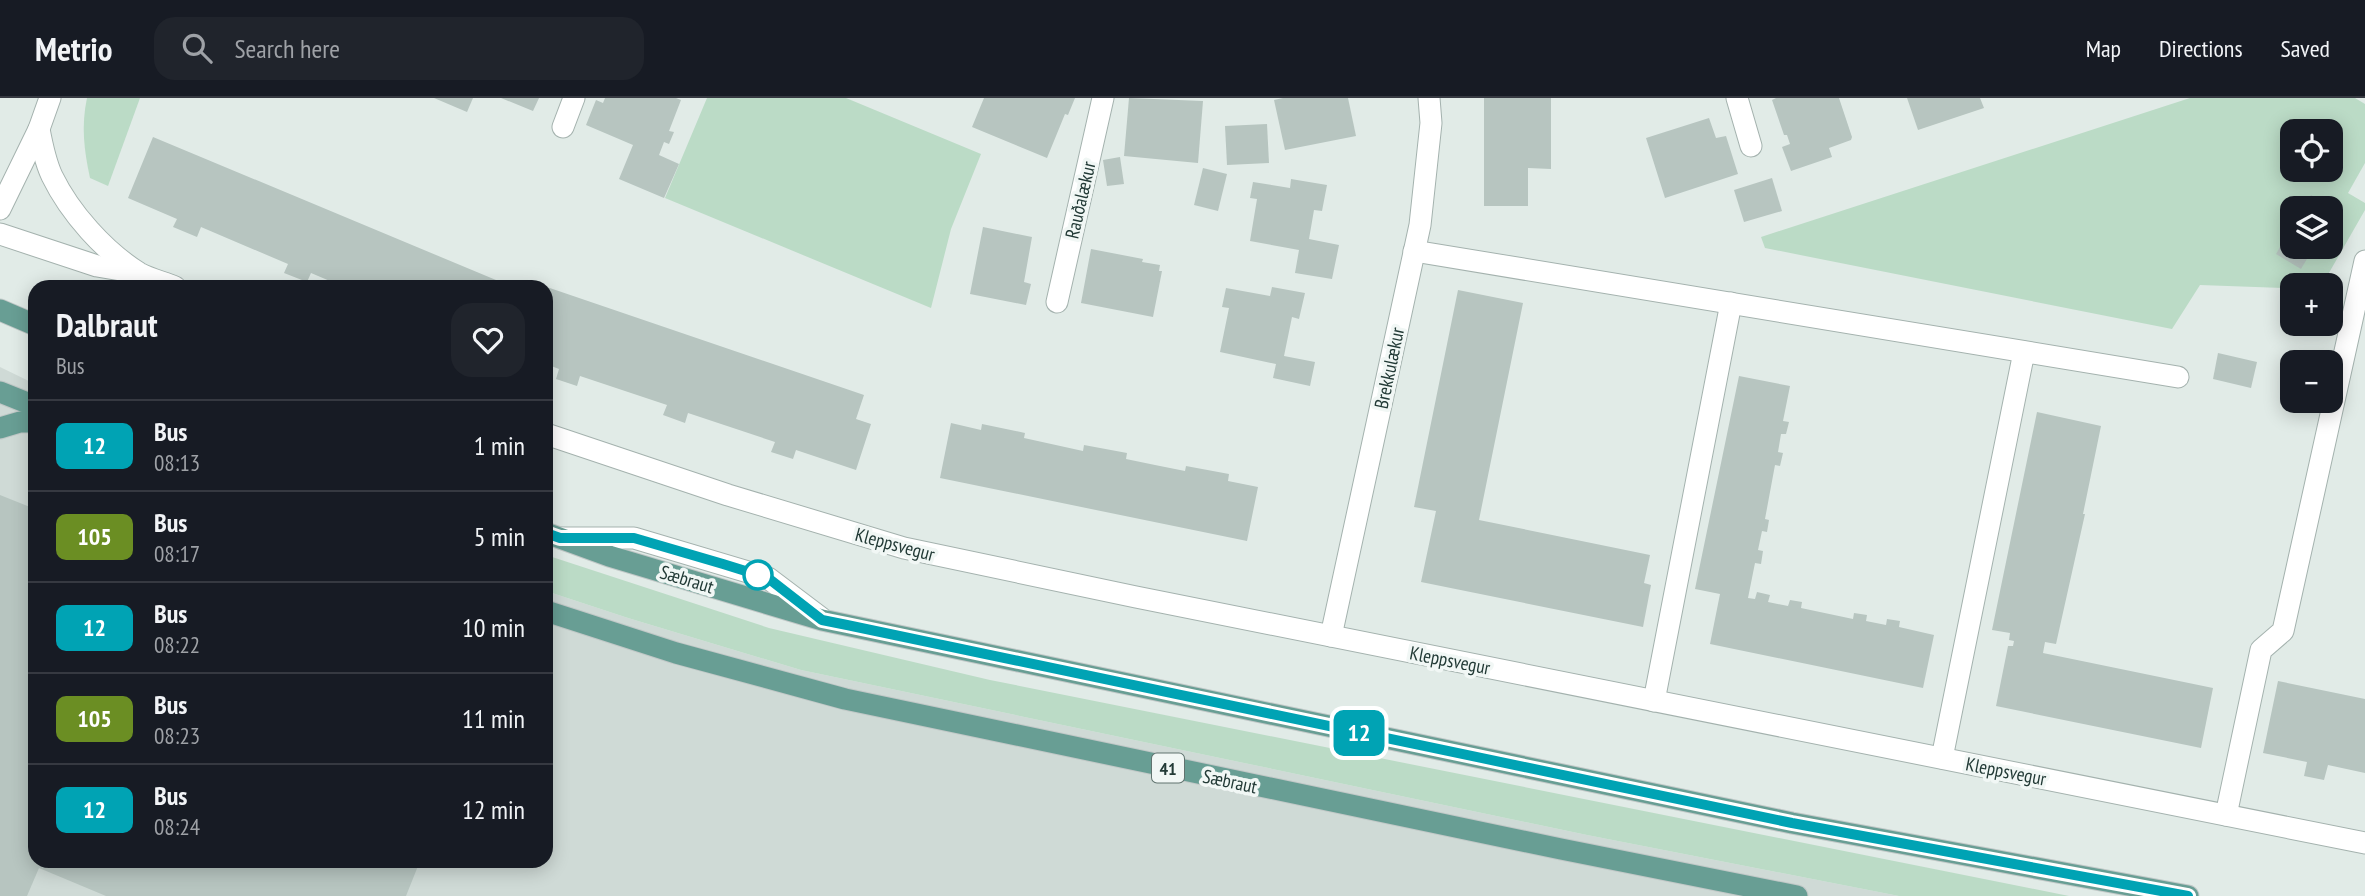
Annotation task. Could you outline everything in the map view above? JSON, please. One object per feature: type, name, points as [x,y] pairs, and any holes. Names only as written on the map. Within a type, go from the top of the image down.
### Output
[{"type":"main road","points":[[0,310],[28,322]]},
{"type":"main road","points":[[0,392],[28,403]]},
{"type":"main road","points":[[0,428],[28,422]]},
{"type":"main road","name":"Sæbraut","points":[[553,535],[609,556],[822,620],[1792,823],[2188,896]]},
{"type":"main road","name":"Sæbraut","points":[[553,613],[676,653],[845,699],[1797,896]]},
{"type":"street","points":[[0,209],[39,129],[50,98]]},
{"type":"street","points":[[563,127],[574,98]]},
{"type":"street","name":"Rauðalækur","points":[[1058,302],[1103,98]]},
{"type":"street","name":"Brekkulækur","points":[[1331,636],[1420,225],[1431,124],[1429,98]]},
{"type":"street","points":[[1737,98],[1751,146]]},
{"type":"street","points":[[39,129],[51,174],[64,198],[105,246],[140,273]]},
{"type":"street","points":[[0,234],[97,265],[140,273],[158,280]]},
{"type":"street","points":[[1414,251],[2178,377]]},
{"type":"street","points":[[2226,815],[2261,650],[2283,631],[2365,261]]},
{"type":"street","points":[[1654,701],[1731,303]]},
{"type":"street","points":[[1942,758],[2024,352]]},
{"type":"street","name":"Kleppsvegur","points":[[553,436],[728,495],[904,548],[2365,843]]},
{"type":"shaded area","points":[[0,367],[28,381],[28,868],[553,868],[553,593],[801,670],[1587,835],[1899,896],[0,896]]},
{"type":"green space","points":[[87,98],[140,98],[108,186],[90,178],[84,138]]},
{"type":"green space","points":[[707,98],[846,98],[981,154],[951,229],[931,308],[665,198]]},
{"type":"green space","points":[[2190,98],[2355,98],[2365,104],[2365,163],[2348,193],[2365,203],[2365,210],[2343,248],[2343,196],[2280,196],[2280,259],[2337,259],[2329,273],[2280,273],[2280,288],[2200,285],[2172,329],[1765,248],[1761,237]]},
{"type":"green space","points":[[553,557],[769,628],[990,680],[2069,896],[1899,896],[1587,835],[801,670],[553,593]]},
{"type":"building","points":[[434,98],[473,98],[467,112]]},
{"type":"building","points":[[501,98],[539,98],[533,111]]},
{"type":"building","points":[[605,98],[681,100],[669,131],[674,132],[669,144],[664,142],[659,155],[679,164],[664,198],[619,179],[633,145],[586,125],[596,100],[603,103]]},
{"type":"building","points":[[984,98],[1075,98],[1068,115],[1065,114],[1047,158],[972,127]]},
{"type":"building","points":[[1129,98],[1203,101],[1198,163],[1124,156]]},
{"type":"building","points":[[1348,98],[1356,136],[1285,150],[1274,100]]},
{"type":"building","points":[[1484,98],[1551,98],[1551,169],[1528,168],[1528,206],[1484,206]]},
{"type":"building","points":[[1839,98],[1851,140],[1829,148],[1832,157],[1791,171],[1782,147],[1790,144],[1787,135],[1784,135],[1772,100]]},
{"type":"building","points":[[1907,98],[1980,98],[1984,108],[1918,130]]},
{"type":"building","points":[[1709,118],[1716,138],[1726,136],[1738,174],[1665,198],[1646,138]]},
{"type":"building","points":[[1267,124],[1269,163],[1227,165],[1225,126]]},
{"type":"building","points":[[153,137],[496,280],[328,280],[311,273],[308,280],[302,280],[284,273],[288,264],[201,227],[197,237],[173,227],[177,219],[128,198]]},
{"type":"building","points":[[1120,157],[1124,184],[1107,186],[1103,160]]},
{"type":"building","points":[[1203,168],[1227,174],[1218,211],[1194,205]]},
{"type":"building","points":[[1772,178],[1782,211],[1744,222],[1734,190]]},
{"type":"building","points":[[1291,179],[1327,185],[1322,211],[1314,210],[1309,239],[1339,245],[1332,279],[1295,273],[1299,250],[1250,241],[1257,199],[1250,198],[1253,182],[1290,188]]},
{"type":"building","points":[[983,227],[1032,237],[1024,282],[1031,284],[1026,305],[970,294]]},
{"type":"building","points":[[1091,249],[1160,265],[1159,271],[1162,271],[1153,317],[1081,303]]},
{"type":"building","points":[[2284,259],[2307,259],[2301,269]]},
{"type":"building","points":[[1272,287],[1305,293],[1299,319],[1292,317],[1284,356],[1315,362],[1310,386],[1273,378],[1276,364],[1220,352],[1229,308],[1222,307],[1226,288],[1270,296]]},
{"type":"building","points":[[553,289],[864,395],[856,419],[871,424],[856,470],[796,450],[793,459],[771,452],[775,442],[688,413],[685,423],[663,415],[667,405],[580,376],[577,386],[556,379],[559,369],[553,367]]},
{"type":"building","points":[[1458,290],[1523,303],[1479,520],[1650,555],[1644,583],[1651,585],[1643,627],[1421,582],[1436,511],[1414,507]]},
{"type":"building","points":[[2218,353],[2257,362],[2251,388],[2213,379]]},
{"type":"building","points":[[1739,376],[1790,386],[1783,421],[1789,422],[1786,434],[1781,434],[1778,452],[1783,453],[1780,466],[1775,465],[1765,519],[1769,520],[1767,532],[1762,531],[1758,550],[1763,551],[1761,564],[1755,563],[1748,598],[1755,599],[1757,592],[1770,595],[1768,602],[1788,606],[1790,600],[1802,602],[1801,608],[1853,619],[1854,613],[1867,615],[1866,621],[1886,625],[1887,619],[1900,621],[1899,627],[1934,635],[1923,688],[1710,644],[1720,594],[1695,589]]},
{"type":"building","points":[[2037,412],[2101,426],[2085,514],[2056,644],[2045,642],[2043,653],[2213,688],[2201,748],[1996,706],[2008,646],[2013,646],[2014,641],[2009,640],[2010,633],[1992,630]]},
{"type":"building","points":[[951,423],[981,430],[982,424],[1025,433],[1024,438],[1083,451],[1084,445],[1127,453],[1126,459],[1185,471],[1186,466],[1229,474],[1228,481],[1258,487],[1247,541],[940,478]]},
{"type":"building","points":[[0,495],[28,506],[28,868],[39,868],[27,896],[0,896]]},
{"type":"building","points":[[2278,681],[2365,699],[2365,773],[2328,765],[2324,780],[2304,776],[2307,762],[2263,753]]},
{"type":"building","points":[[39,868],[417,868],[406,896],[106,896]]},
{"type":"bus line","name":"12","points":[[553,536],[560,538],[634,538],[768,578],[822,620],[1792,823],[2188,896]]}]
